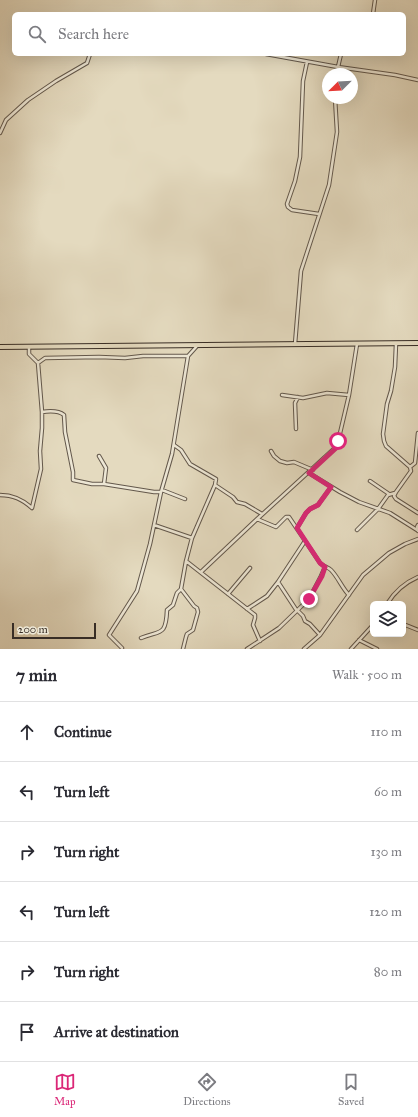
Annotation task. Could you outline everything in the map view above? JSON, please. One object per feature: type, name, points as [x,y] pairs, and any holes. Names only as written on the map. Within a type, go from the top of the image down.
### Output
[{"type":"main road","points":[[0,347],[418,343]]},
{"type":"street","points":[[373,12],[375,0]]},
{"type":"street","points":[[0,133],[6,120],[28,100],[56,81],[87,63],[89,56]]},
{"type":"street","points":[[276,56],[338,67],[395,74],[418,80]]},
{"type":"street","points":[[338,67],[341,56]]},
{"type":"street","points":[[307,62],[303,81],[300,157],[295,181],[287,204],[292,210],[319,214]]},
{"type":"street","points":[[295,345],[301,272],[329,185],[337,132],[336,104]]},
{"type":"street","points":[[396,343],[395,367],[387,404],[384,441],[386,446],[410,467],[411,471],[394,496],[396,499],[418,513]]},
{"type":"street","points":[[201,572],[262,514],[313,470],[337,446],[357,344]]},
{"type":"street","points":[[122,649],[109,635],[137,591],[174,445],[188,356],[197,346]]},
{"type":"street","points":[[0,495],[9,495],[21,500],[32,508],[40,469],[42,412],[38,363],[29,354],[28,347]]},
{"type":"street","points":[[38,363],[45,358],[188,356]]},
{"type":"street","points":[[282,394],[306,398],[327,393],[348,395]]},
{"type":"street","points":[[296,430],[295,403],[298,397]]},
{"type":"street","points":[[42,412],[54,411],[64,415],[65,432],[73,472],[73,480],[154,492],[162,491],[185,499]]},
{"type":"street","points":[[410,467],[415,463],[418,433]]},
{"type":"street","points":[[141,638],[149,634],[156,634],[162,631],[167,622],[167,610],[173,605],[177,593],[181,589],[190,542],[216,478],[190,464],[181,450],[174,445]]},
{"type":"street","points":[[271,451],[280,461],[287,463],[294,462],[313,470]]},
{"type":"street","points":[[99,456],[106,468],[104,484]]},
{"type":"street","points":[[309,473],[359,502],[390,513],[418,531]]},
{"type":"street","points":[[370,481],[389,494],[395,493]]},
{"type":"street","points":[[214,485],[233,497],[237,502],[245,504],[262,514]]},
{"type":"street","points":[[297,528],[306,513],[318,505],[331,487]]},
{"type":"street","points":[[357,530],[378,509],[389,494]]},
{"type":"street","points":[[257,519],[276,527],[288,516],[320,563],[332,570],[348,595]]},
{"type":"street","points":[[154,525],[192,538]]},
{"type":"street","points":[[418,525],[418,531]]},
{"type":"street","points":[[304,649],[320,635],[362,576],[388,554],[404,544],[418,539]]},
{"type":"street","points":[[247,609],[267,596],[305,541]]},
{"type":"street","points":[[186,561],[255,615],[253,625],[260,641]]},
{"type":"street","points":[[248,649],[278,628],[309,599],[322,576],[325,567]]},
{"type":"street","points":[[228,594],[250,568]]},
{"type":"street","points":[[389,601],[401,586],[418,577]]},
{"type":"street","points":[[278,582],[297,611],[320,635]]},
{"type":"street","points":[[181,589],[198,612],[192,630],[187,634],[183,649]]},
{"type":"street","points":[[406,625],[418,630]]},
{"type":"street","points":[[351,649],[370,628]]},
{"type":"street","points":[[359,640],[377,649]]},
{"type":"route","points":[[309,599],[322,576],[325,567],[320,563],[297,528],[306,513],[318,505],[331,487],[309,473],[335,449],[338,441]]}]
